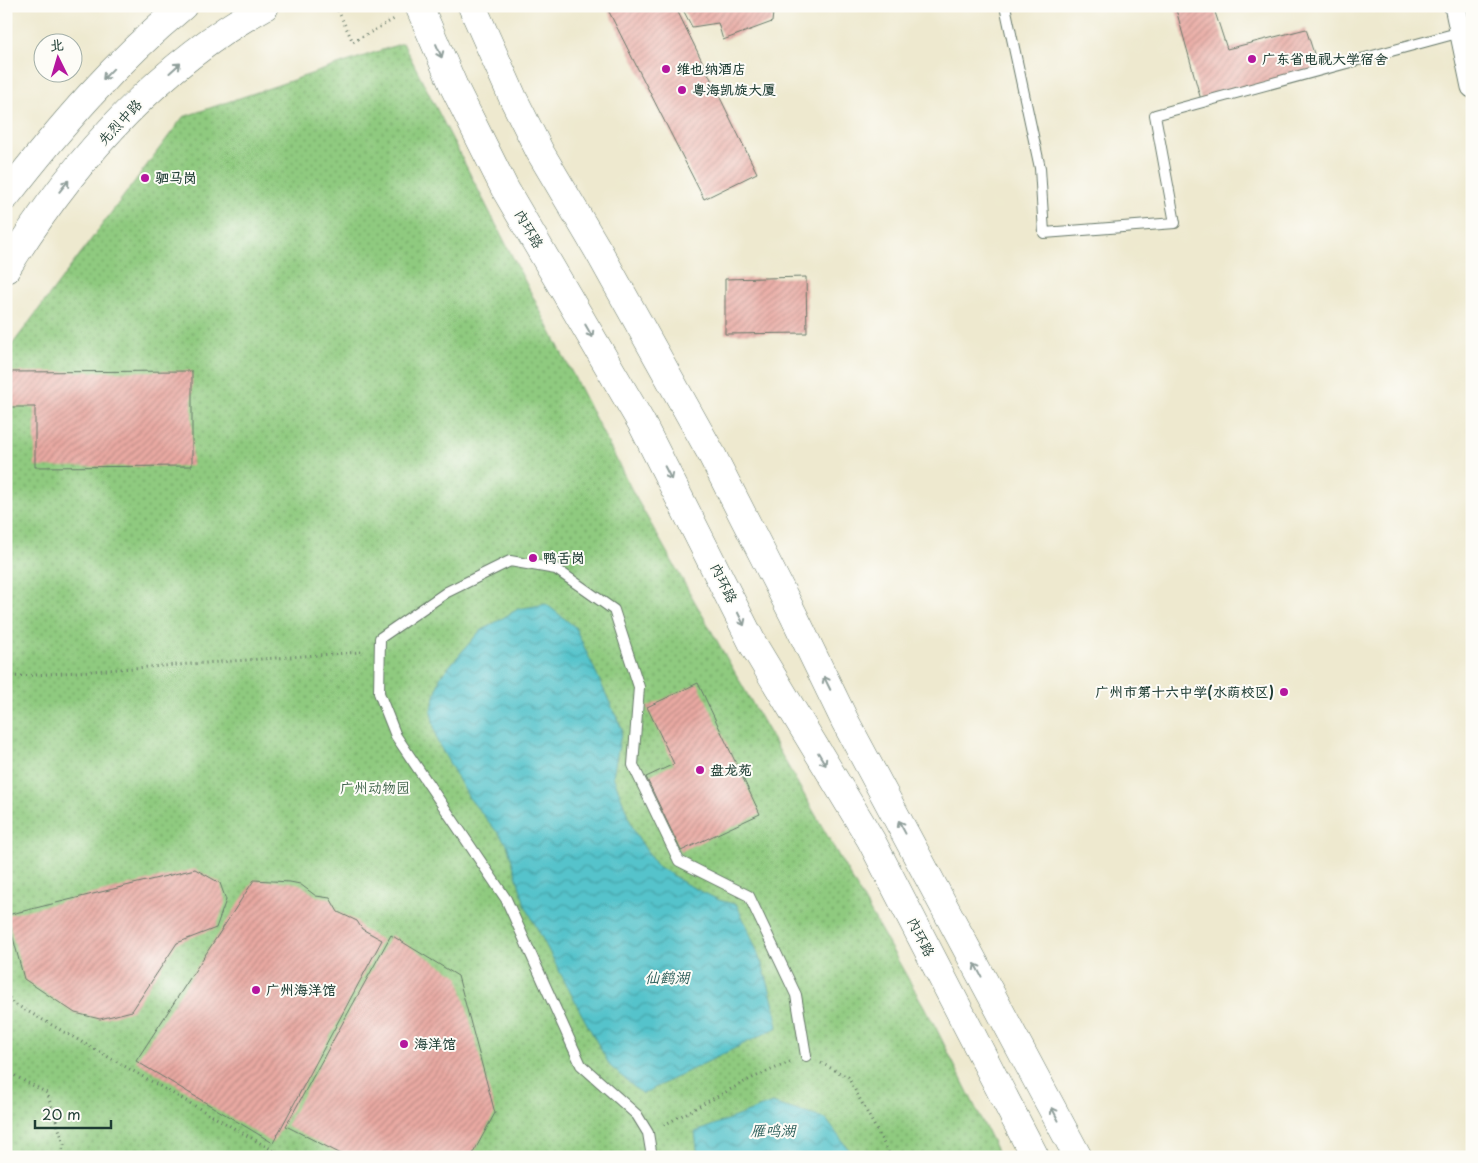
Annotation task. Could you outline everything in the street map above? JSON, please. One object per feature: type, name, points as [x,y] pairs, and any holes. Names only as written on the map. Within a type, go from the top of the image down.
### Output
[{"type":"main road","points":[[48,208],[10,191],[88,94],[124,57],[183,6]]},
{"type":"main road","name":"先烈中路","points":[[6,269],[48,208],[118,121],[186,58],[222,32],[266,6]]},
{"type":"main road","points":[[472,6],[540,152],[599,252],[712,455],[845,721],[1078,1157]]},
{"type":"main road","points":[[487,6],[554,160],[599,252]]},
{"type":"main road","name":"内环路","points":[[409,11],[454,87],[505,189],[641,422],[754,646],[871,840],[1035,1157]]},
{"type":"street","points":[[1454,6],[1472,88]]},
{"type":"lane","points":[[1005,6],[1040,168],[1044,233],[1175,223],[1155,115],[1461,32]]},
{"type":"lane","points":[[652,1157],[648,1133],[637,1115],[582,1065],[506,899],[396,736],[379,693],[380,638],[447,592],[510,562],[556,570],[614,610],[639,687],[633,765],[679,861],[749,896],[796,995],[806,1056]]},
{"type":"path","points":[[336,6],[353,42],[409,11]]},
{"type":"path","points":[[6,677],[380,651]]},
{"type":"path","points":[[6,994],[13,1003],[285,1157]]},
{"type":"path","points":[[648,1133],[750,1079],[806,1056],[848,1077],[891,1157]]},
{"type":"path","points":[[6,1071],[47,1093],[64,1144],[60,1157]]},
{"type":"green space","name":"广州动物园","points":[[403,43],[635,496],[935,1026],[1000,1157],[6,1157],[6,353],[183,117]]},
{"type":"water","name":"仙鹤湖","points":[[546,604],[575,627],[622,729],[613,776],[634,831],[655,864],[686,884],[719,900],[737,905],[762,965],[775,1010],[778,1027],[642,1094],[610,1066],[525,905],[507,844],[469,798],[437,741],[431,712],[440,677],[479,632],[518,609]]},
{"type":"water","name":"雁鸣湖","points":[[772,1103],[826,1119],[854,1157],[698,1157],[695,1132]]},
{"type":"building","name":"粤海凯旋大厦","points":[[606,6],[675,6],[757,173],[704,199]]},
{"type":"building","points":[[681,6],[795,7],[773,13],[772,22],[723,40],[718,23],[692,27]]},
{"type":"building","name":"广东省电视大学宿舍","points":[[1175,6],[1221,6],[1214,9],[1227,49],[1306,29],[1319,69],[1201,100]]},
{"type":"building","points":[[806,277],[807,333],[725,334],[725,279]]},
{"type":"building","points":[[192,371],[192,466],[35,467],[35,407],[6,407],[6,372]]},
{"type":"building","name":"盘龙苑","points":[[698,683],[760,814],[681,851],[646,777],[674,764],[647,707]]},
{"type":"building","points":[[195,869],[220,883],[226,900],[216,928],[177,943],[132,1011],[100,1019],[75,1013],[24,979],[7,915]]},
{"type":"building","points":[[254,880],[300,884],[316,896],[330,898],[338,912],[357,921],[362,929],[382,940],[273,1143],[136,1061]]},
{"type":"building","name":"海洋馆","points":[[391,935],[458,976],[495,1113],[471,1157],[347,1157],[286,1126]]},
{"type":"place","name":"广东省电视大学宿舍","points":[[1252,59]]},
{"type":"place","name":"维也纳酒店","points":[[666,69]]},
{"type":"place","name":"粤海凯旋大厦","points":[[682,90]]},
{"type":"place","name":"驷马岗","points":[[145,178]]},
{"type":"place","name":"鸭舌岗","points":[[533,558]]},
{"type":"place","name":"广州市第十六中学(水荫校区)","points":[[1284,692]]},
{"type":"place","name":"盘龙苑","points":[[700,770]]},
{"type":"place","name":"广州海洋馆","points":[[256,990]]},
{"type":"place","name":"海洋馆","points":[[404,1044]]}]
